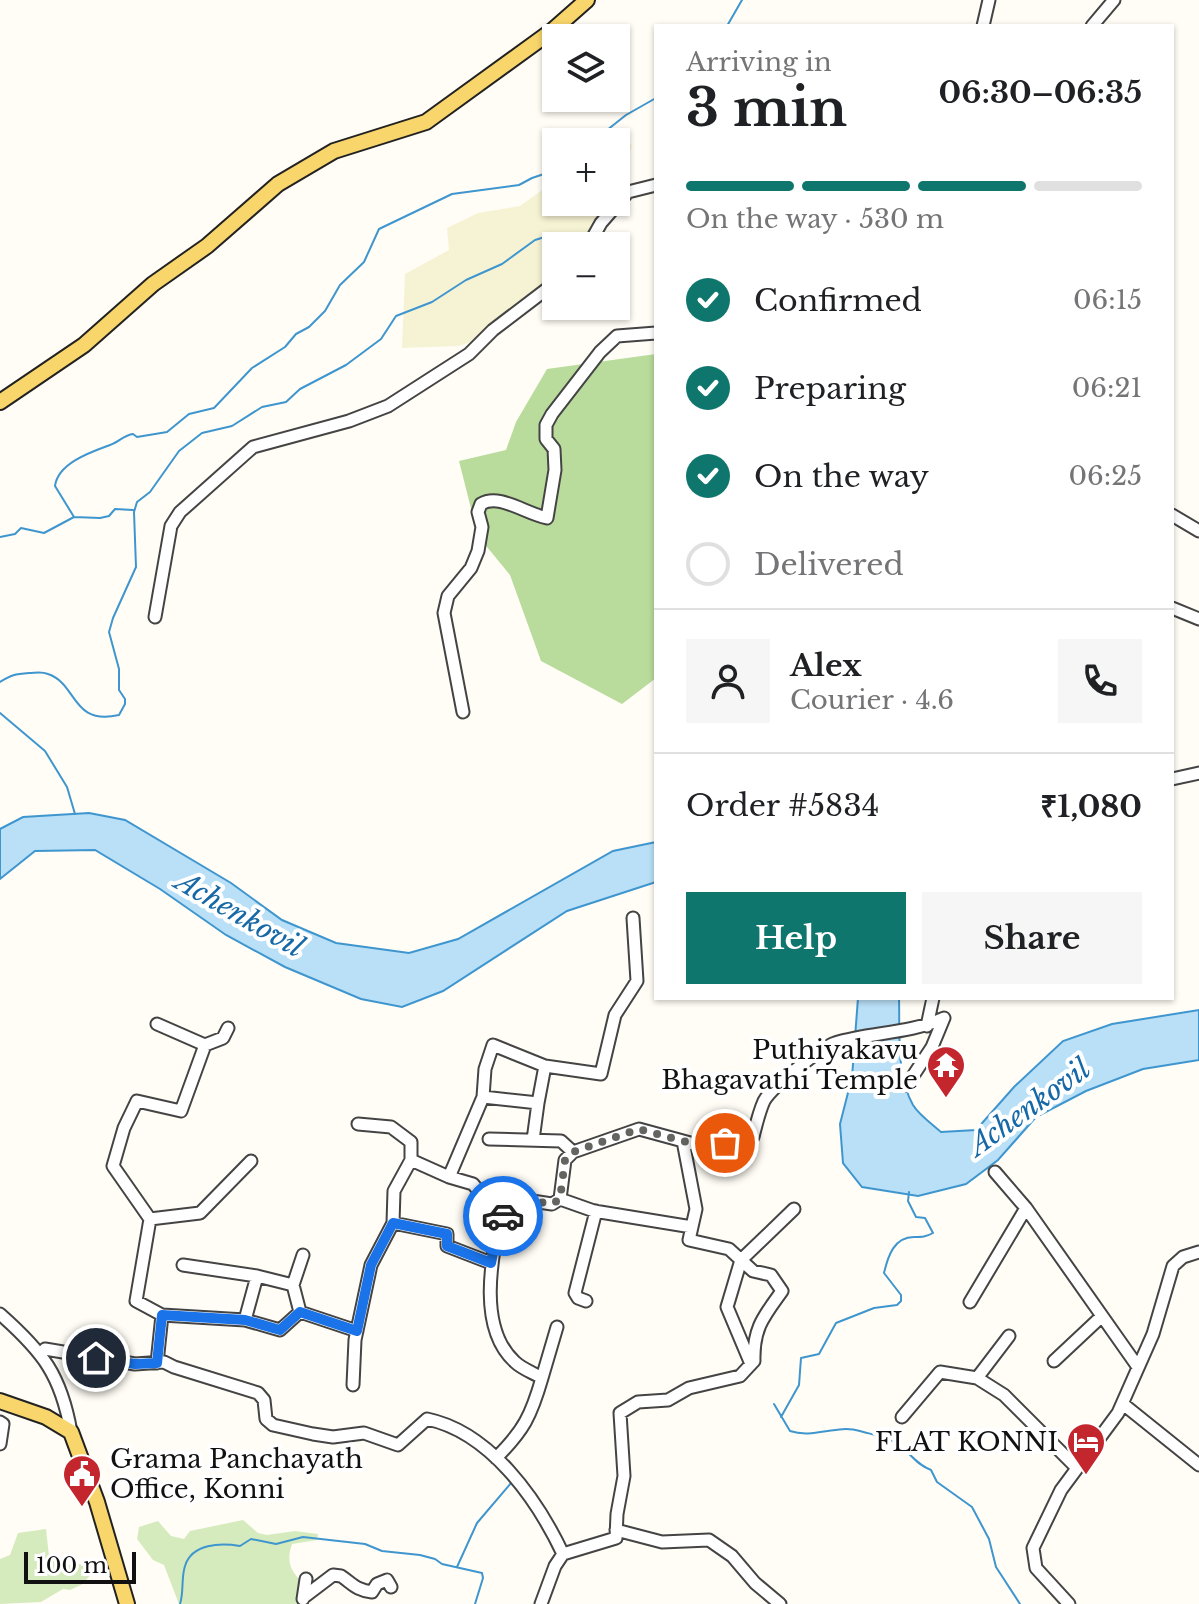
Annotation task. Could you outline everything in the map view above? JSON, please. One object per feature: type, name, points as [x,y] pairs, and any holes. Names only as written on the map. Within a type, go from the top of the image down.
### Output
[{"type":"main road","points":[[0,402],[84,345],[153,284],[207,246],[278,184],[334,151],[426,122],[553,30],[587,0]]},
{"type":"main road","points":[[0,1401],[46,1417],[71,1432],[94,1492],[127,1604]]},
{"type":"street","points":[[983,24],[989,0]]},
{"type":"street","points":[[1094,24],[1114,0]]},
{"type":"street","points":[[596,232],[628,192],[654,186]]},
{"type":"street","points":[[155,617],[171,526],[196,496],[253,447],[349,421],[388,406],[469,354],[493,330],[542,293]]},
{"type":"street","points":[[463,712],[444,613],[448,596],[471,568],[478,551],[482,527],[478,512],[481,504],[489,499],[500,500],[529,514],[547,518],[555,470],[554,449],[546,439],[546,425],[552,414],[600,352],[617,336],[654,333]]},
{"type":"street","points":[[1174,516],[1198,527]]},
{"type":"street","points":[[1174,609],[1199,619]]},
{"type":"street","points":[[1174,779],[1199,773]]},
{"type":"street","points":[[449,1177],[483,1097],[485,1069],[493,1045],[545,1066],[601,1074],[615,1015],[637,981],[633,918]]},
{"type":"street","points":[[927,1026],[933,1000]]},
{"type":"street","points":[[560,1199],[565,1160],[573,1152],[639,1129],[701,1146],[749,1140],[753,1137],[765,1098],[817,1052],[835,1043],[927,1026],[944,1018],[932,1047],[907,1085]]},
{"type":"street","points":[[157,1024],[205,1045],[223,1038],[228,1028]]},
{"type":"street","points":[[205,1045],[181,1111],[137,1101],[124,1128],[113,1166],[150,1219],[136,1301],[162,1315],[245,1320],[280,1330],[300,1312]]},
{"type":"street","points":[[533,1140],[545,1066]]},
{"type":"street","points":[[483,1097],[538,1103]]},
{"type":"street","points":[[353,1385],[357,1331],[371,1265],[393,1223],[394,1191],[411,1160],[411,1142],[391,1127],[358,1124]]},
{"type":"street","points":[[489,1139],[561,1141],[573,1152]]},
{"type":"street","points":[[541,1604],[555,1566],[563,1554],[616,1538],[624,1476],[620,1413],[638,1402],[668,1400],[689,1388],[740,1376],[754,1361],[754,1340],[760,1322],[782,1291],[771,1275],[753,1271],[729,1249],[689,1240],[696,1209],[683,1141]]},
{"type":"street","points":[[411,1160],[473,1184],[500,1217]]},
{"type":"street","points":[[150,1219],[200,1213],[251,1161]]},
{"type":"street","points":[[995,1172],[1026,1208],[1138,1367]]},
{"type":"street","points":[[560,1199],[596,1211],[692,1227]]},
{"type":"street","points":[[500,1217],[532,1201],[552,1204],[560,1199]]},
{"type":"street","points":[[970,1302],[1026,1208]]},
{"type":"street","points":[[752,1364],[727,1307],[741,1260],[794,1209]]},
{"type":"street","points":[[586,1301],[575,1293],[596,1211]]},
{"type":"street","points":[[500,1217],[491,1263],[491,1304],[498,1337],[514,1362],[542,1378]]},
{"type":"street","points":[[393,1223],[447,1234],[447,1246],[491,1263]]},
{"type":"street","points":[[1069,1604],[1036,1568],[1033,1548],[1061,1490],[1123,1404],[1153,1334],[1173,1266],[1183,1257],[1199,1252]]},
{"type":"street","points":[[300,1312],[293,1285],[303,1255]]},
{"type":"street","points":[[183,1265],[257,1276],[293,1285]]},
{"type":"street","points":[[245,1320],[257,1276]]},
{"type":"street","points":[[300,1312],[357,1331]]},
{"type":"street","points":[[0,1314],[44,1356],[65,1397],[71,1432]]},
{"type":"street","points":[[157,1363],[162,1315]]},
{"type":"street","points":[[1054,1361],[1102,1316]]},
{"type":"street","points":[[496,1458],[519,1435],[534,1409],[557,1327]]},
{"type":"street","points":[[977,1378],[1009,1336]]},
{"type":"street","points":[[45,1349],[123,1363],[164,1362],[262,1396],[266,1419],[273,1425],[333,1437],[364,1433],[398,1445],[427,1419],[469,1437],[496,1458],[534,1503],[563,1554]]},
{"type":"street","points":[[902,1417],[940,1372],[977,1378],[1004,1395],[1077,1468]]},
{"type":"street","points":[[1123,1404],[1199,1465]]},
{"type":"street","points":[[0,1422],[4,1431],[0,1444]]},
{"type":"street","points":[[616,1530],[662,1542],[709,1540],[732,1556],[755,1583],[780,1604]]},
{"type":"street","points":[[303,1600],[333,1575],[341,1576],[353,1588],[367,1592],[372,1592],[377,1584],[387,1580],[391,1587]]},
{"type":"street","points":[[303,1600],[306,1579]]},
{"type":"shaded area","points":[[542,190],[542,216],[603,216],[588,232],[542,232],[542,288],[493,334],[459,346],[402,348],[405,274],[449,250],[447,228],[478,213],[520,206]]},
{"type":"green space","points":[[654,354],[654,680],[622,704],[541,661],[510,575],[478,536],[459,461],[506,450],[516,422],[547,369]]},
{"type":"green space","points":[[243,1520],[258,1533],[267,1535],[295,1531],[318,1534],[317,1540],[292,1544],[290,1565],[303,1583],[297,1604],[179,1604],[164,1565],[153,1560],[137,1539],[139,1527],[158,1521],[171,1536],[184,1539],[190,1531]]},
{"type":"green space","points":[[46,1529],[49,1556],[58,1566],[79,1564],[94,1570],[83,1584],[70,1590],[63,1589],[41,1602],[0,1604],[0,1559],[10,1555],[18,1533]]},
{"type":"water","name":"Achenkovil","points":[[89,813],[125,820],[231,883],[282,920],[336,943],[409,953],[458,939],[613,851],[654,842],[654,883],[567,911],[443,991],[402,1007],[361,999],[285,967],[226,935],[160,889],[95,850],[35,851],[0,879],[0,829],[23,817]]},
{"type":"water","name":"Achenkovil","points":[[858,1000],[899,1000],[900,1053],[904,1080],[913,1105],[941,1132],[976,1130],[1014,1087],[1063,1041],[1112,1024],[1199,1010],[1199,1060],[1143,1069],[1086,1091],[1036,1117],[998,1160],[966,1184],[918,1196],[862,1187],[843,1163],[840,1124],[852,1077]]},
{"type":"waterway","points":[[728,24],[742,0]]},
{"type":"waterway","points":[[610,128],[654,99]]},
{"type":"waterway","points":[[74,517],[55,486],[62,471],[76,460],[127,436],[167,432],[189,414],[214,408],[252,368],[285,347],[325,311],[340,285],[364,262],[379,229],[452,194],[519,185],[542,175]]},
{"type":"waterway","points":[[0,682],[17,674],[45,673],[58,679],[83,709],[92,715],[119,715],[125,699],[119,690],[119,669],[109,632],[136,567],[134,512],[137,502],[150,492],[179,451],[202,433],[232,426],[262,407],[286,402],[300,389],[346,365],[381,339],[396,316],[432,302],[466,280],[502,264],[542,238]]},
{"type":"waterway","points":[[0,537],[15,534],[21,528],[44,533],[74,517],[100,518],[109,516],[115,509],[133,510]]},
{"type":"waterway","points":[[0,713],[45,751],[67,787],[75,814]]},
{"type":"waterway","points":[[781,1417],[799,1385],[801,1358],[819,1354],[836,1323],[874,1308],[897,1305],[901,1301],[901,1295],[884,1273],[890,1254],[901,1240],[933,1233],[925,1218],[916,1217],[908,1201],[909,1192]]},
{"type":"waterway","points":[[774,1404],[790,1431],[808,1433],[851,1429],[878,1436],[896,1443],[931,1470],[937,1482],[972,1507],[989,1539],[996,1567],[1020,1604]]},
{"type":"waterway","points":[[457,1567],[477,1523],[511,1483]]},
{"type":"waterway","points":[[180,1604],[185,1566],[200,1549],[216,1545],[240,1546],[251,1539],[276,1544],[303,1537],[365,1544],[382,1551],[420,1555],[442,1564],[482,1573],[475,1604]]},
{"type":"way so far","points":[[503,1216],[532,1201],[552,1204],[560,1199],[565,1160],[573,1152],[639,1129],[701,1146],[725,1143]]},
{"type":"place","name":"Puthiyakavu Bhagavathi Temple","points":[[946,1099]]},
{"type":"place","name":"FLAT KONNI","points":[[1086,1476]]},
{"type":"place","name":"Grama Panchayath Office, Konni","points":[[82,1508]]},
{"type":"route","points":[[96,1358],[135,1364],[157,1363],[162,1315],[245,1320],[280,1330],[300,1312],[357,1331],[371,1265],[393,1223],[447,1234],[447,1246],[491,1263],[500,1217],[503,1216]]}]
